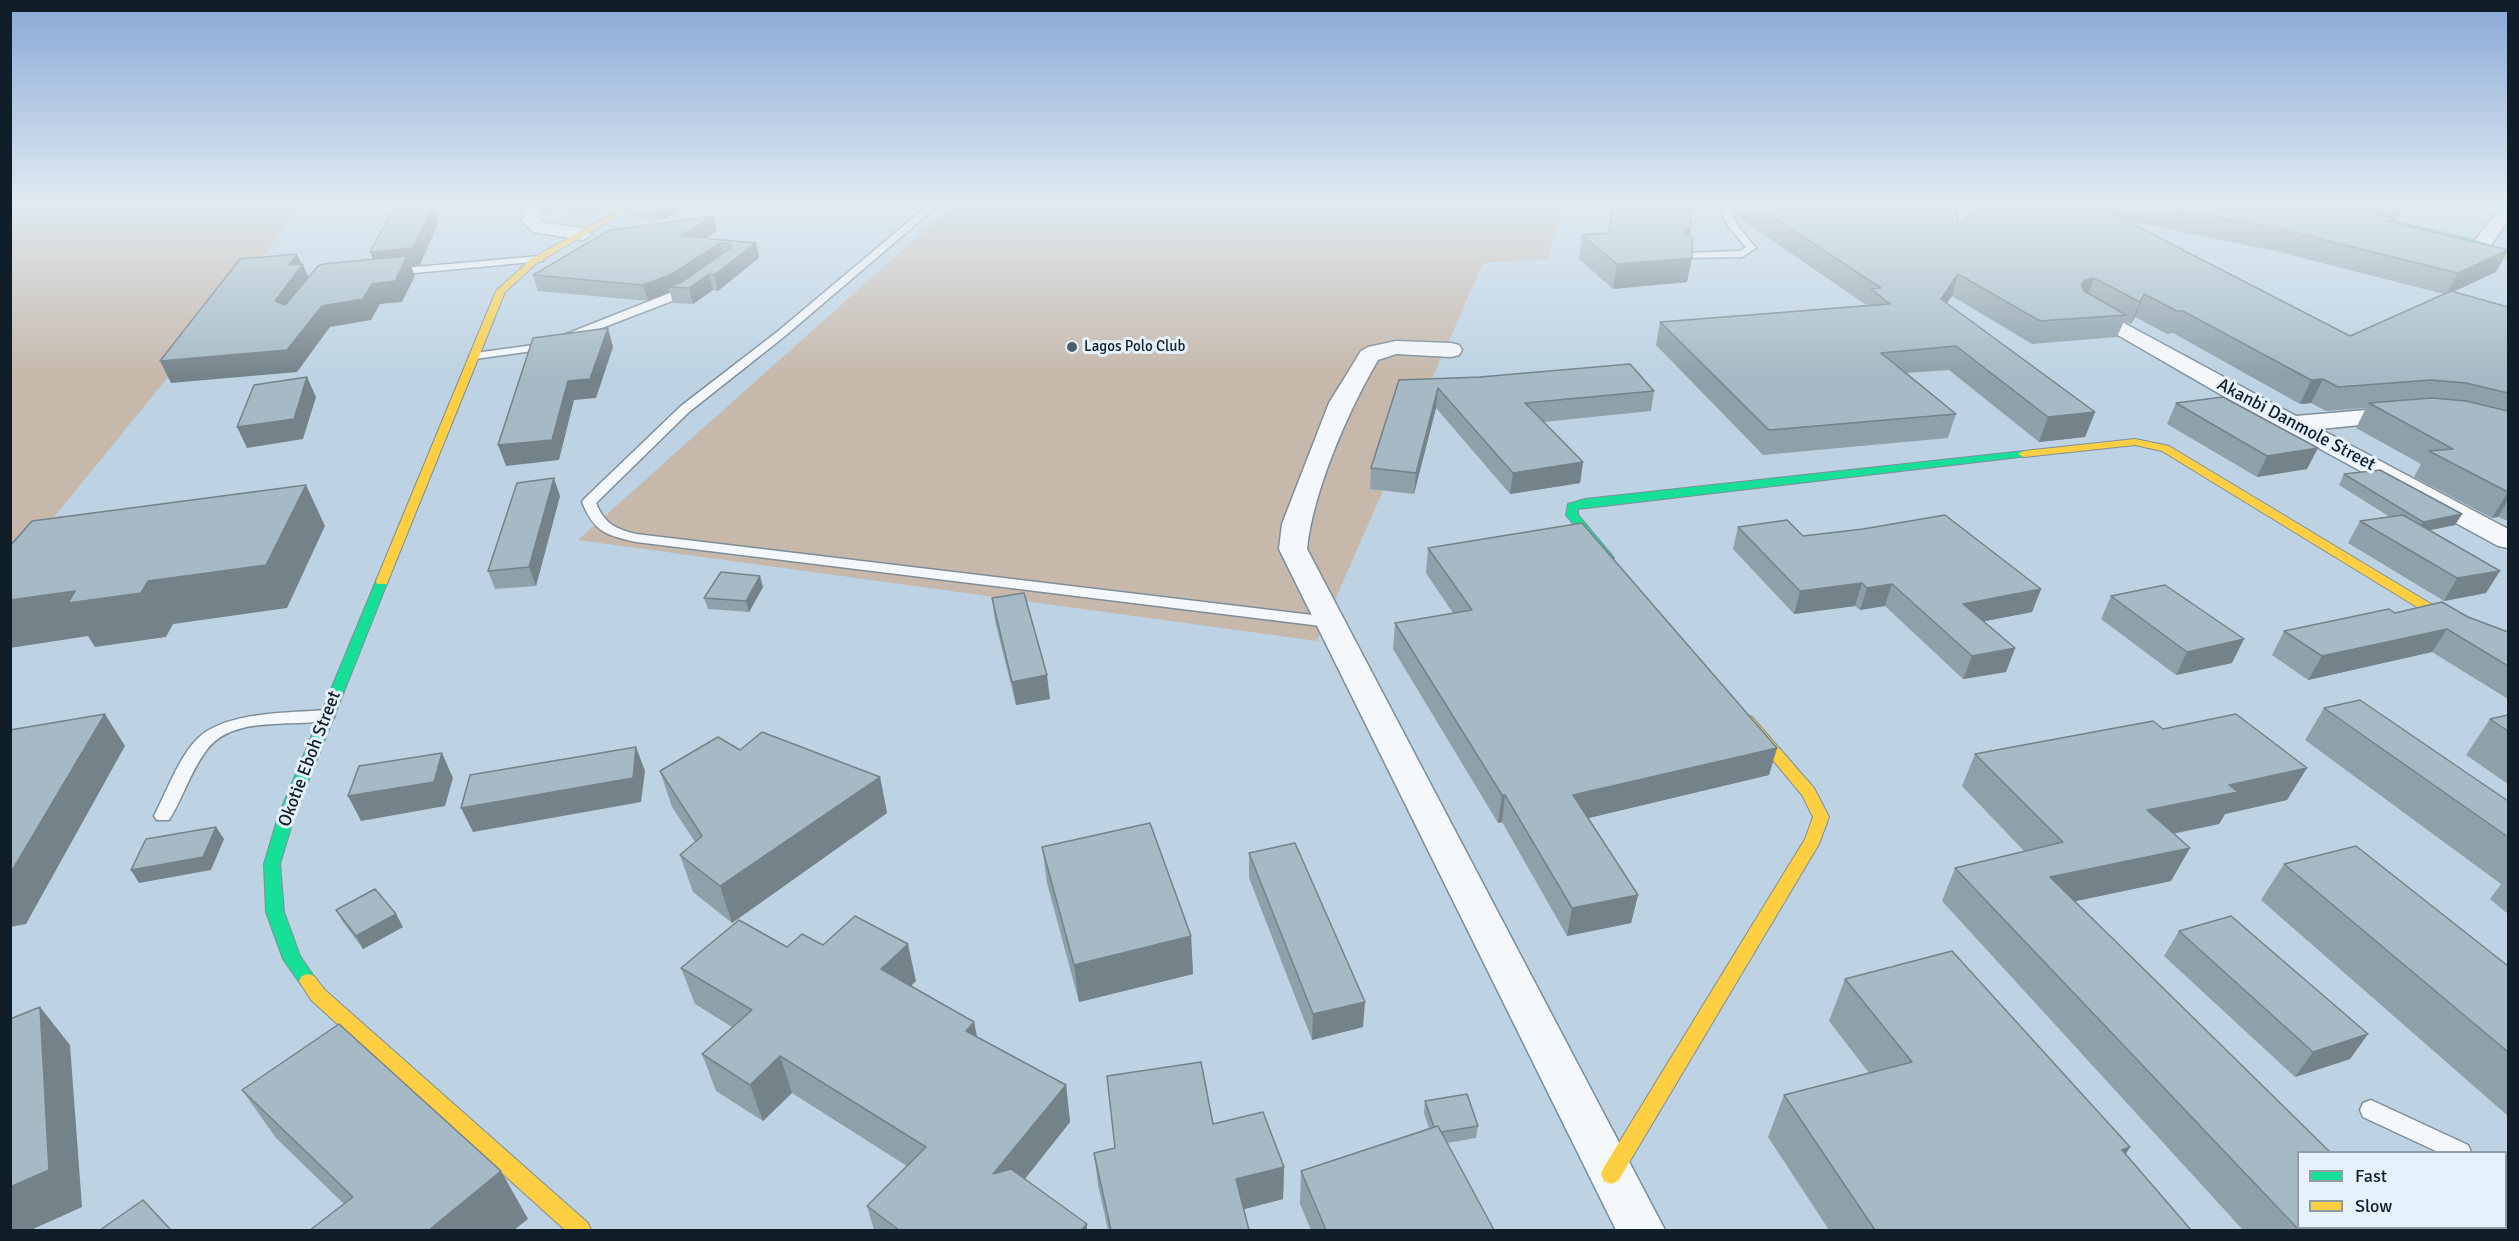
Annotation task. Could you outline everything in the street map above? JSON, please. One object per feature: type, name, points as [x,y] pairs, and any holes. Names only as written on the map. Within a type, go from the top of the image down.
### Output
[{"type":"street","name":"Okotie Eboh Street","points":[[539,260],[508,282],[494,301],[475,356],[286,817],[272,864],[274,912],[292,959],[318,995],[580,1230]]},
{"type":"street","name":"Akanbi Danmole Street","points":[[2085,308],[2508,540]]},
{"type":"street","points":[[1451,350],[1386,348],[1373,351],[1341,403],[1296,524],[1293,549],[1303,573],[1641,1230]]},
{"type":"street","points":[[2293,424],[2418,413]]},
{"type":"street","points":[[1617,568],[1572,515],[1572,507],[1585,503],[1853,471],[2135,442],[2150,443],[2165,448],[2466,631],[2508,648]]},
{"type":"street","points":[[1611,1174],[1813,840],[1821,817],[1809,792],[1740,712]]},
{"type":"lane","points":[[385,273],[530,260]]},
{"type":"lane","points":[[869,260],[781,334],[685,409],[589,502],[596,522],[611,532],[636,538],[1329,622]]},
{"type":"lane","points":[[475,356],[543,348],[681,294],[700,281]]},
{"type":"lane","points":[[163,816],[204,741],[226,729],[253,723],[327,716]]},
{"type":"lane","points":[[2371,1110],[2458,1151]]},
{"type":"shaded area","points":[[10,260],[262,260],[253,273],[10,571]]},
{"type":"shaded area","name":"Lagos Polo Club","points":[[891,260],[1532,260],[1483,263],[1317,641],[578,540]]},
{"type":"building","points":[[239,260],[293,260],[289,265],[303,264],[275,301],[285,305],[318,266],[323,264],[366,260],[405,260],[395,281],[372,284],[363,299],[322,306],[287,350],[160,361]]},
{"type":"building","points":[[559,260],[694,260],[672,274],[643,285],[533,275]]},
{"type":"building","points":[[714,260],[734,260],[714,275],[709,274],[689,288],[669,287],[682,282]]},
{"type":"building","points":[[1612,260],[1668,260],[1617,264]]},
{"type":"building","points":[[1838,260],[2202,260],[2350,336],[2451,291],[2508,307],[2508,393],[2466,383],[2431,380],[2338,387],[2323,379],[2311,380],[2183,311],[2177,311],[2144,294],[2140,302],[2094,278],[2085,280],[2081,284],[2084,291],[2126,315],[2040,321],[1958,274],[1941,299],[2095,412],[2048,417],[1956,346],[1881,353],[1956,414],[1769,430],[1660,322],[1890,304],[1871,289],[1881,288]]},
{"type":"building","points":[[2405,260],[2486,260],[2458,273]]},
{"type":"building","points":[[608,328],[590,379],[568,381],[552,440],[498,445],[533,338]]},
{"type":"building","points":[[1630,364],[1654,391],[1525,403],[1583,462],[1513,473],[1438,388],[1416,473],[1371,468],[1399,380],[1480,377]]},
{"type":"building","points":[[307,377],[294,419],[237,427],[254,385]]},
{"type":"building","points":[[2223,397],[2318,448],[2267,456],[2176,403]]},
{"type":"building","points":[[2432,398],[2466,401],[2508,411],[2508,492],[2429,451],[2453,449],[2369,403]]},
{"type":"building","points":[[2380,470],[2462,514],[2423,522],[2344,474]]},
{"type":"building","points":[[554,478],[529,567],[488,571],[517,483]]},
{"type":"building","points":[[306,485],[266,565],[148,581],[141,593],[68,603],[75,591],[10,600],[10,546],[32,521]]},
{"type":"building","points":[[1945,515],[2041,589],[1963,604],[2015,648],[1972,656],[1892,584],[1867,588],[1862,583],[1800,591],[1738,527],[1787,520],[1803,536],[1863,529]]},
{"type":"building","points":[[2403,515],[2500,571],[2457,578],[2360,521]]},
{"type":"building","points":[[1582,523],[1777,748],[1573,795],[1638,895],[1572,908],[1505,795],[1502,795],[1395,623],[1472,610],[1428,548]]},
{"type":"building","points":[[721,572],[760,576],[746,601],[704,598]]},
{"type":"building","points":[[2165,585],[2244,639],[2187,652],[2111,596]]},
{"type":"building","points":[[1024,593],[1047,675],[1012,682],[992,598]]},
{"type":"building","points":[[2442,602],[2468,617],[2508,632],[2508,666],[2447,629],[2322,656],[2284,631],[2389,609],[2395,613]]},
{"type":"building","points":[[2360,700],[2508,801],[2508,837],[2324,708]]},
{"type":"building","points":[[105,714],[10,874],[10,730]]},
{"type":"building","points":[[2236,714],[2307,768],[2229,785],[2238,792],[2147,810],[2190,848],[2050,877],[2329,1151],[2297,1151],[2297,1228],[1955,868],[2063,842],[1975,754],[2153,721],[2163,729]]},
{"type":"building","points":[[2508,715],[2508,731],[2490,719]]},
{"type":"building","points":[[762,732],[880,777],[720,886],[680,855],[702,836],[660,771],[718,737],[740,750]]},
{"type":"building","points":[[636,747],[633,778],[461,808],[470,775]]},
{"type":"building","points":[[442,753],[434,782],[348,796],[359,766]]},
{"type":"building","points":[[1150,823],[1191,936],[1074,965],[1042,847]]},
{"type":"building","points":[[216,827],[203,857],[131,870],[146,839]]},
{"type":"building","points":[[1295,843],[1365,1002],[1313,1014],[1249,853]]},
{"type":"building","points":[[2356,846],[2508,966],[2508,1052],[2284,864]]},
{"type":"building","points":[[375,889],[396,914],[356,936],[336,910]]},
{"type":"building","points":[[855,916],[908,944],[881,969],[974,1022],[966,1031],[1066,1085],[993,1174],[1011,1169],[1087,1224],[1081,1230],[899,1230],[867,1206],[926,1147],[780,1056],[750,1085],[702,1054],[752,1010],[681,968],[739,920],[787,947],[802,934],[823,945]]},
{"type":"building","points":[[2231,916],[2368,1034],[2313,1052],[2179,931]]},
{"type":"building","points":[[1952,951],[2130,1147],[2122,1150],[2191,1230],[1875,1230],[1784,1095],[1912,1062],[1845,979]]},
{"type":"building","points":[[40,1007],[49,1170],[10,1187],[10,1019]]},
{"type":"building","points":[[339,1024],[501,1171],[429,1230],[310,1230],[353,1197],[242,1090]]},
{"type":"building","points":[[1201,1062],[1213,1124],[1263,1112],[1284,1167],[1236,1179],[1249,1230],[1111,1230],[1094,1153],[1115,1148],[1107,1076]]},
{"type":"building","points":[[1467,1094],[1478,1126],[1441,1132],[1438,1126],[1434,1127],[1425,1101]]},
{"type":"building","points":[[1438,1126],[1494,1230],[1326,1230],[1301,1171]]},
{"type":"building","points":[[143,1200],[171,1230],[100,1230]]},
{"type":"building","points":[[2298,1229],[2404,1230],[2299,1230]]},
{"type":"traffic: fast","points":[[1608,558],[1572,515],[1572,507],[1585,503],[2024,454]]},
{"type":"traffic: fast","points":[[308,981],[292,959],[275,912],[272,864],[286,817],[382,581]]},
{"type":"traffic: slow","points":[[382,581],[501,291],[536,260]]},
{"type":"traffic: slow","points":[[2024,454],[2135,442],[2165,448],[2466,631],[2508,648]]},
{"type":"traffic: slow","points":[[1611,1174],[1813,840],[1821,817],[1808,792],[1747,720]]},
{"type":"traffic: slow","points":[[308,981],[318,995],[580,1230]]},
{"type":"place","name":"Lagos Polo Club","points":[[1072,347]]}]
